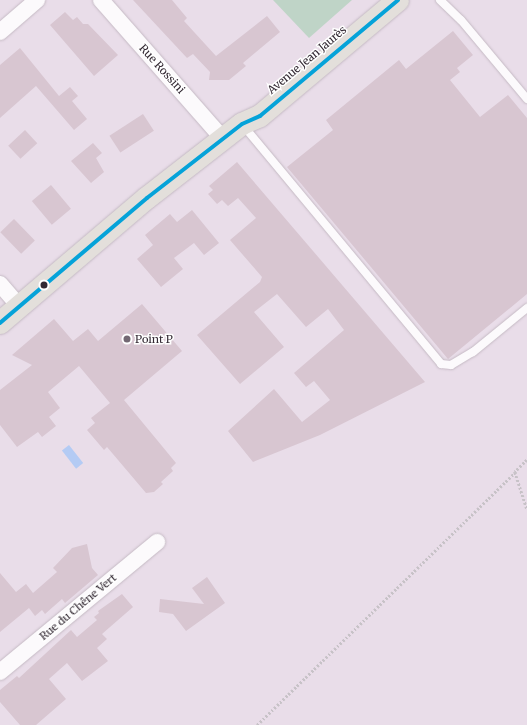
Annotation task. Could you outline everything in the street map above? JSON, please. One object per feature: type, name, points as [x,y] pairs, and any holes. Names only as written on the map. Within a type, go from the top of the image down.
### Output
[{"type":"main road","name":"Avenue Jean Jaurès","points":[[242,124],[252,106],[377,0]]},
{"type":"main road","name":"Avenue Jean Jaurès","points":[[0,323],[147,198],[242,124],[260,116],[398,0]]},
{"type":"street","points":[[0,32],[37,0]]},
{"type":"street","name":"Rue Rossini","points":[[101,0],[223,139]]},
{"type":"street","points":[[0,284],[19,306]]},
{"type":"street","name":"Rue du Chêne Vert","points":[[0,672],[157,542]]},
{"type":"lane","points":[[440,0],[461,20],[527,99]]},
{"type":"lane","points":[[242,124],[441,364],[451,365],[473,352],[527,308]]},
{"type":"path","points":[[257,725],[527,460]]},
{"type":"path","points":[[515,472],[527,510]]},
{"type":"green space","points":[[273,0],[352,0],[309,38]]},
{"type":"water","points":[[69,445],[83,463],[76,469],[62,451]]},
{"type":"building","points":[[133,0],[172,0],[187,18],[184,21],[216,56],[267,16],[280,32],[243,63],[246,66],[229,80],[209,80],[210,72],[193,54],[187,58]]},
{"type":"building","points":[[65,12],[73,20],[77,17],[83,24],[88,24],[118,55],[94,76],[50,25]]},
{"type":"building","points":[[453,31],[473,55],[457,68],[460,72],[450,80],[480,117],[508,95],[527,118],[527,294],[448,359],[287,167],[333,130],[326,120],[399,60],[406,69]]},
{"type":"building","points":[[20,48],[59,96],[70,87],[78,96],[72,101],[87,119],[74,130],[36,86],[0,118],[0,65]]},
{"type":"building","points":[[143,114],[154,131],[120,153],[109,136]]},
{"type":"building","points":[[25,130],[37,143],[20,159],[8,146]]},
{"type":"building","points":[[93,143],[102,153],[96,158],[104,172],[91,183],[71,161]]},
{"type":"building","points":[[237,162],[425,382],[320,435],[253,462],[228,431],[274,389],[302,422],[330,400],[314,381],[306,387],[294,373],[344,330],[328,309],[306,327],[277,294],[254,312],[284,347],[240,384],[197,335],[260,282],[262,277],[230,240],[256,218],[238,198],[228,206],[222,200],[217,204],[208,194],[213,190],[209,186]]},
{"type":"building","points":[[51,185],[71,209],[52,225],[32,201]]},
{"type":"building","points":[[192,210],[219,243],[204,255],[194,243],[174,258],[183,269],[161,287],[137,259],[153,245],[145,235],[170,214],[177,222]]},
{"type":"building","points":[[14,219],[35,241],[21,254],[0,232]]},
{"type":"building","points":[[142,304],[182,351],[124,400],[176,463],[171,468],[173,471],[161,482],[163,484],[154,492],[146,493],[107,447],[104,450],[87,430],[95,423],[91,418],[110,403],[79,366],[48,392],[60,408],[49,417],[56,426],[42,437],[38,432],[17,447],[0,425],[0,390],[32,365],[12,355],[54,319],[73,341],[88,329],[98,341]]},
{"type":"building","points":[[87,544],[92,568],[98,575],[65,603],[62,599],[45,614],[42,610],[35,616],[29,608],[0,632],[0,573],[16,592],[26,584],[33,593],[57,572],[53,568],[72,548]]},
{"type":"building","points":[[207,577],[225,603],[186,631],[173,614],[159,612],[160,599],[204,604],[192,588]]},
{"type":"building","points":[[122,594],[133,607],[102,634],[107,639],[97,648],[108,661],[82,681],[67,663],[49,679],[66,699],[36,725],[20,725],[0,702],[0,690],[17,676],[19,678],[71,630],[77,637],[97,620],[94,617],[99,613],[98,611]]},
{"type":"transit line","points":[[0,323],[147,198],[242,124],[260,116],[398,0]]},
{"type":"place","name":"Point P","points":[[127,339]]}]
